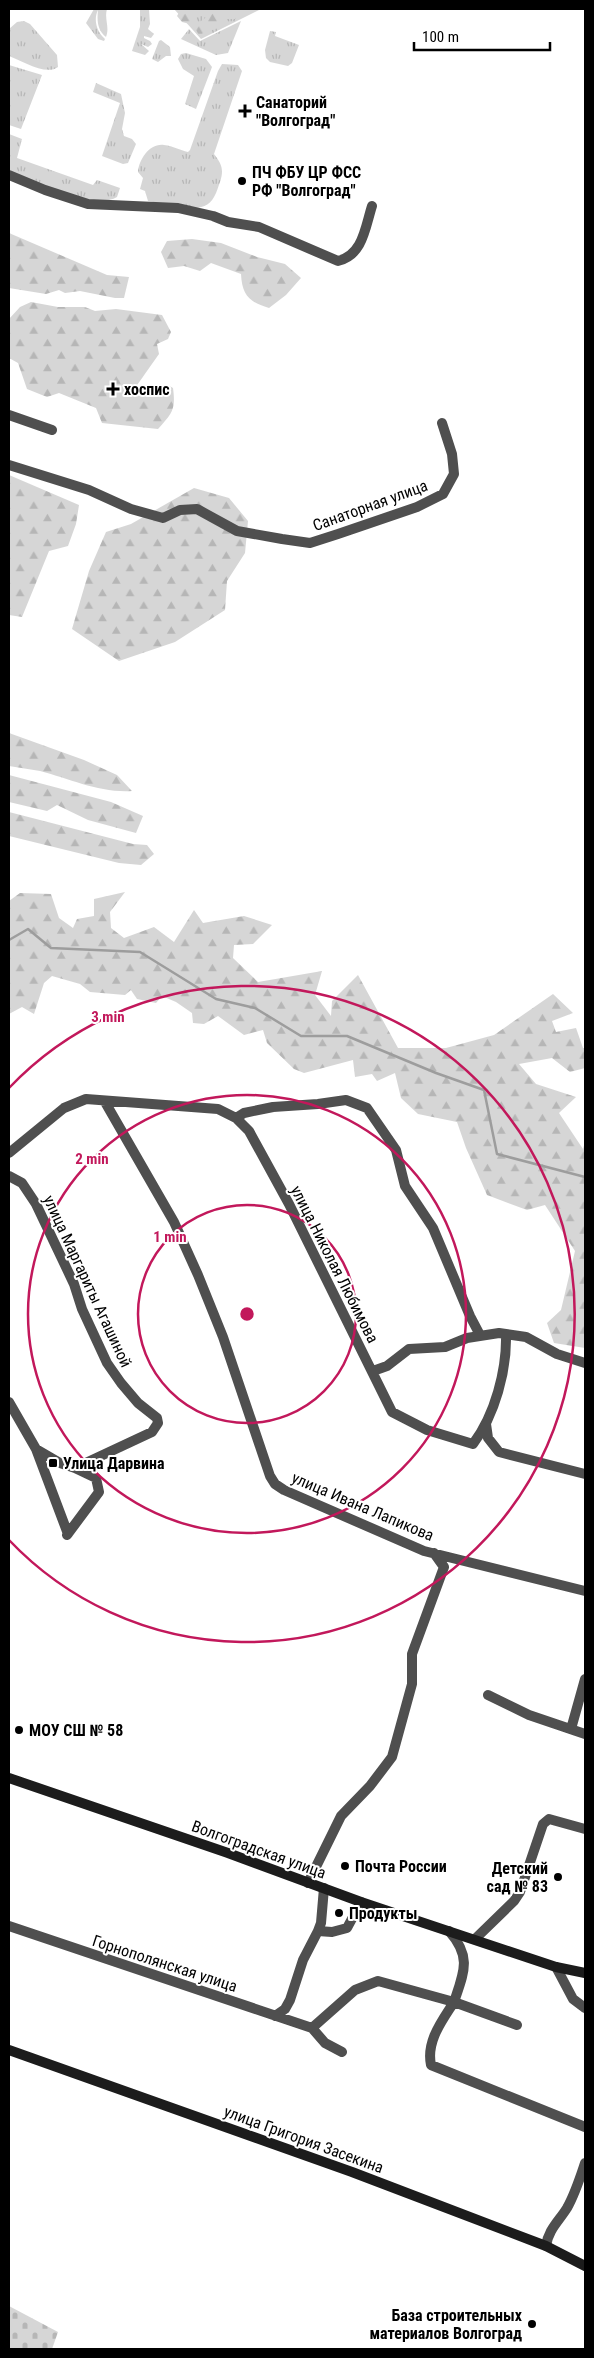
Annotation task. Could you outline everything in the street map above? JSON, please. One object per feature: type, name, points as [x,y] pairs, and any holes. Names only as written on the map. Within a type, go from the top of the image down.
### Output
[{"type":"street","points":[[9,174],[45,190],[88,204],[178,208],[213,216],[228,222],[259,227],[338,261],[347,259],[357,251],[372,206]]},
{"type":"street","points":[[9,415],[52,430]]},
{"type":"street","name":"Санаторная улица","points":[[9,465],[89,490],[131,509],[163,518],[180,510],[197,509],[237,531],[310,543],[417,507],[443,494],[454,474],[452,454],[442,423]]},
{"type":"street","points":[[9,1153],[73,1103],[86,1099],[105,1102],[218,1109],[236,1118],[244,1113],[273,1107],[346,1100],[367,1108],[396,1150],[405,1186],[433,1228],[470,1316],[480,1335]]},
{"type":"street","name":"улица Ивана Лапикова","points":[[105,1102],[169,1213],[201,1282],[275,1484],[284,1490],[414,1547],[585,1591]]},
{"type":"street","name":"улица Николая Любимова","points":[[236,1118],[249,1131],[289,1204],[392,1412],[427,1430],[474,1444],[486,1423]]},
{"type":"street","name":"улица Маргариты Агашиной","points":[[9,1176],[22,1184],[36,1204],[107,1363],[138,1402],[157,1418],[158,1423],[152,1432],[76,1468]]},
{"type":"street","points":[[506,1334],[502,1375],[486,1423],[488,1438],[499,1452],[585,1474]]},
{"type":"street","points":[[373,1371],[387,1366],[409,1349],[445,1347],[480,1335],[506,1334],[526,1337],[557,1354],[585,1363]]},
{"type":"street","points":[[9,1402],[36,1449],[68,1534],[99,1492],[96,1478],[76,1468],[60,1463],[36,1449]]},
{"type":"street","points":[[308,1883],[341,1816],[370,1786],[392,1757],[412,1684],[412,1654],[426,1610],[444,1567],[434,1552]]},
{"type":"street","points":[[442,1574],[449,1563],[463,1560]]},
{"type":"street","points":[[571,1729],[585,1679]]},
{"type":"street","points":[[488,1695],[529,1715],[585,1734]]},
{"type":"street","name":"Волгоградская улица","points":[[9,1778],[361,1902],[556,1967],[585,1973]]},
{"type":"street","points":[[475,1939],[514,1901],[520,1892],[543,1824],[549,1820],[558,1821],[585,1829]]},
{"type":"street","points":[[275,2016],[285,2009],[290,2000],[303,1960],[321,1923],[324,1888]]},
{"type":"street","points":[[318,1930],[332,1932],[347,1928],[361,1902]]},
{"type":"street","name":"Горнополянская улица","points":[[9,1926],[312,2028]]},
{"type":"street","points":[[449,1931],[458,1942],[465,1957],[464,1972],[454,2002],[434,2035],[429,2054],[431,2065],[585,2127]]},
{"type":"street","points":[[556,1967],[573,1999],[585,2008]]},
{"type":"street","points":[[342,2052],[325,2043],[312,2028],[356,1990],[378,1981],[454,2002],[516,2025]]},
{"type":"street","name":"улица Григория Засекина","points":[[9,2050],[352,2172],[546,2246],[585,2266]]},
{"type":"street","points":[[546,2246],[547,2236],[567,2208],[585,2163]]},
{"type":"green space","points":[[94,9],[107,9],[106,37],[99,28],[98,10],[96,18],[97,26],[105,39],[104,41],[98,39],[86,23]]},
{"type":"green space","points":[[140,9],[149,9],[150,24],[148,29],[154,34],[151,38],[144,36],[152,44],[148,47],[141,44],[149,51],[145,55],[132,51],[140,27]]},
{"type":"green space","points":[[174,9],[261,9],[201,39]]},
{"type":"green space","points":[[181,9],[212,9],[204,16],[198,14],[195,20],[192,19],[190,24],[182,22],[177,16]]},
{"type":"green space","points":[[217,9],[251,9],[248,12],[239,12],[235,19],[225,19],[219,27],[199,35],[196,30],[201,21]]},
{"type":"green space","points":[[24,21],[30,24],[57,55],[58,67],[47,70],[41,69],[9,56],[9,29],[17,22]]},
{"type":"green space","points":[[241,21],[228,53],[216,55],[181,39],[189,29],[200,41]]},
{"type":"green space","points":[[270,31],[276,32],[275,36],[299,45],[292,63],[288,66],[270,62],[266,58],[265,50]]},
{"type":"green space","points":[[161,40],[170,47],[171,56],[166,56],[158,62],[152,59]]},
{"type":"green space","points":[[186,53],[206,59],[212,67],[196,109],[185,104],[194,76],[183,69],[178,59],[181,54]]},
{"type":"green space","points":[[222,64],[238,65],[242,71],[214,154],[219,161],[222,171],[215,195],[209,203],[202,207],[193,208],[174,207],[148,201],[145,191],[140,189],[143,178],[138,172],[143,157],[150,149],[159,145],[170,146],[188,152],[190,150]]},
{"type":"green space","points":[[9,65],[42,75],[21,129],[9,125]]},
{"type":"green space","points":[[96,83],[121,94],[125,113],[122,129],[124,136],[132,139],[136,144],[128,163],[123,164],[102,156],[120,103],[93,92]]},
{"type":"green space","points":[[9,134],[22,139],[17,158],[93,185],[97,180],[120,188],[117,197],[107,200],[79,198],[9,172]]},
{"type":"green space","points":[[9,233],[107,275],[129,277],[124,298],[80,291],[65,293],[59,290],[46,294],[9,288]]},
{"type":"green space","points":[[192,239],[221,243],[257,257],[285,264],[301,278],[286,295],[269,308],[262,306],[248,297],[243,287],[241,274],[211,263],[200,271],[184,266],[168,268],[161,252],[167,241]]},
{"type":"green space","points":[[31,302],[58,307],[85,307],[95,311],[116,309],[162,315],[171,332],[168,339],[157,344],[159,354],[135,388],[145,394],[168,385],[173,388],[174,401],[172,411],[158,429],[102,423],[96,408],[59,393],[47,397],[27,389],[18,363],[9,358],[9,319],[20,307]]},
{"type":"green space","points":[[9,475],[79,505],[76,524],[68,546],[49,551],[22,617],[9,615]]},
{"type":"green space","points":[[194,488],[229,498],[248,521],[245,553],[227,581],[225,610],[175,642],[119,661],[72,629],[89,571],[106,532],[131,524]]},
{"type":"green space","points":[[9,733],[84,760],[117,775],[132,791],[97,788],[40,771],[9,766]]},
{"type":"green space","points":[[9,775],[111,802],[143,816],[136,833],[88,820],[57,805],[47,811],[9,802]]},
{"type":"green space","points":[[9,812],[133,844],[147,845],[154,854],[141,865],[119,863],[9,836]]},
{"type":"green space","points":[[125,892],[110,912],[111,928],[124,938],[154,927],[174,942],[194,910],[203,923],[244,916],[272,925],[253,944],[234,945],[233,958],[258,982],[322,971],[315,995],[331,1016],[332,1001],[358,975],[398,1048],[446,1048],[494,1035],[553,994],[573,1013],[552,1021],[556,1032],[576,1028],[583,1048],[585,1048],[585,1068],[570,1072],[552,1058],[519,1064],[536,1084],[576,1097],[559,1113],[583,1149],[585,1142],[585,1348],[554,1343],[547,1323],[561,1310],[575,1251],[545,1205],[527,1210],[487,1195],[466,1148],[457,1122],[418,1114],[401,1098],[395,1073],[377,1081],[372,1074],[355,1077],[353,1060],[304,1073],[294,1069],[267,1043],[263,1030],[244,1035],[218,1016],[204,1024],[193,1023],[192,1013],[176,1002],[162,996],[156,1003],[137,999],[131,990],[125,995],[90,992],[80,984],[52,976],[44,983],[34,1014],[22,1007],[9,1014],[9,901],[20,893],[51,894],[59,918],[73,928],[77,919],[94,916],[94,899]]},
{"type":"green space","points":[[9,2306],[58,2332],[52,2349],[9,2349]]},
{"type":"waterway","points":[[9,940],[28,929],[51,948],[140,952],[216,999],[255,1008],[301,1036],[347,1036],[436,1073],[484,1090],[497,1154],[585,1177]]},
{"type":"place","name":"Санаторий \"Волгоград\"","points":[[245,111]]},
{"type":"place","name":"ПЧ ФБУ ЦР ФСС РФ \"Волгоград\"","points":[[242,181]]},
{"type":"place","name":"хоспис","points":[[113,389]]},
{"type":"place","name":"Улица Дарвина","points":[[53,1463]]},
{"type":"place","name":"МОУ СШ № 58","points":[[19,1730]]},
{"type":"place","name":"Почта России","points":[[345,1866]]},
{"type":"place","name":"Детский сад № 83","points":[[558,1877]]},
{"type":"place","name":"Продукты","points":[[339,1913]]},
{"type":"place","name":"База строительных материалов Волгоград","points":[[532,2324]]}]
